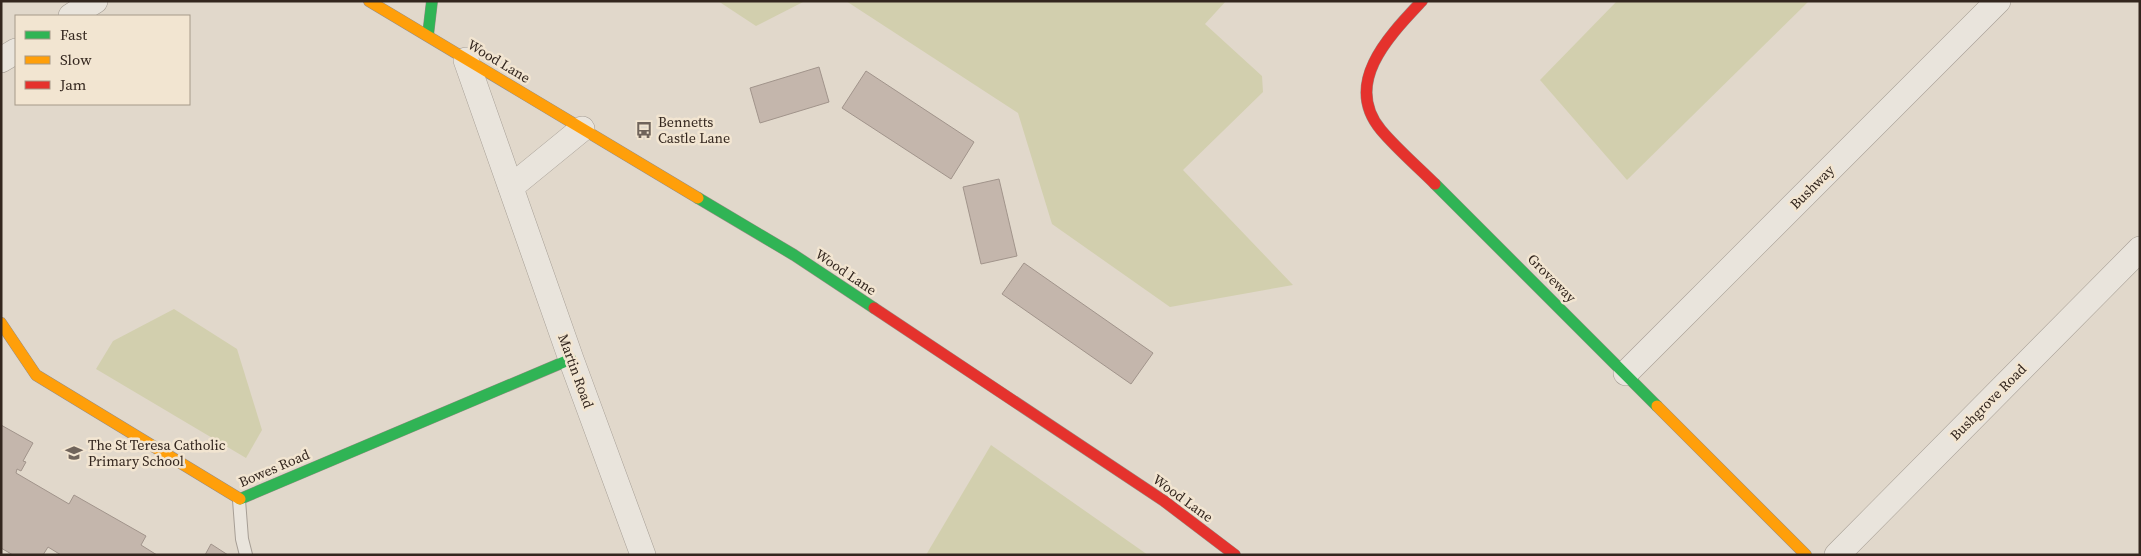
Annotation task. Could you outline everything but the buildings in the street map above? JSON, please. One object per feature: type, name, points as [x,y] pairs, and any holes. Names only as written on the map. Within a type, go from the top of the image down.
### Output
[{"type":"street","points":[[74,15],[95,1]]},
{"type":"street","name":"Wood Lane","points":[[369,1],[794,255],[1164,501],[1234,555]]},
{"type":"street","points":[[428,35],[432,1]]},
{"type":"street","name":"Groveway","points":[[1422,1],[1394,32],[1374,60],[1367,83],[1369,108],[1380,129],[1806,555]]},
{"type":"street","name":"Bushway","points":[[1626,373],[1998,1]]},
{"type":"street","points":[[1,60],[15,52]]},
{"type":"street","name":"Martin Road","points":[[466,60],[571,359],[643,555]]},
{"type":"street","points":[[511,187],[582,129]]},
{"type":"street","name":"Bushgrove Road","points":[[1837,555],[2140,249]]},
{"type":"street","name":"Bowes Road","points":[[1,323],[36,375],[239,500],[571,359]]},
{"type":"lane","points":[[239,500],[242,539],[246,555]]},
{"type":"shaded area","points":[[718,1],[805,1],[756,26]]},
{"type":"shaded area","points":[[846,1],[1226,1],[1205,24],[1262,76],[1263,92],[1183,170],[1293,285],[1170,307],[1052,224],[1018,113]]},
{"type":"shaded area","points":[[1617,1],[1809,1],[1627,180],[1540,80]]},
{"type":"shaded area","points":[[174,309],[237,349],[262,430],[246,458],[96,369],[113,341]]},
{"type":"shaded area","points":[[991,445],[1148,555],[926,555]]},
{"type":"traffic: fast","points":[[428,35],[432,1]]},
{"type":"traffic: fast","points":[[1435,184],[1657,406]]},
{"type":"traffic: fast","points":[[698,198],[794,255],[874,308]]},
{"type":"traffic: fast","points":[[240,499],[571,359]]},
{"type":"traffic: slow","points":[[369,1],[698,198]]},
{"type":"traffic: slow","points":[[1,323],[36,375],[240,499]]},
{"type":"traffic: slow","points":[[1657,406],[1806,555]]},
{"type":"traffic: jam","points":[[1422,1],[1385,44],[1368,77],[1366,95],[1370,112],[1381,130],[1435,184]]},
{"type":"traffic: jam","points":[[874,308],[1164,501],[1235,555]]},
{"type":"place","name":"Bennetts Castle Lane","points":[[644,130]]},
{"type":"place","name":"The St Teresa Catholic Primary School","points":[[74,453]]}]
